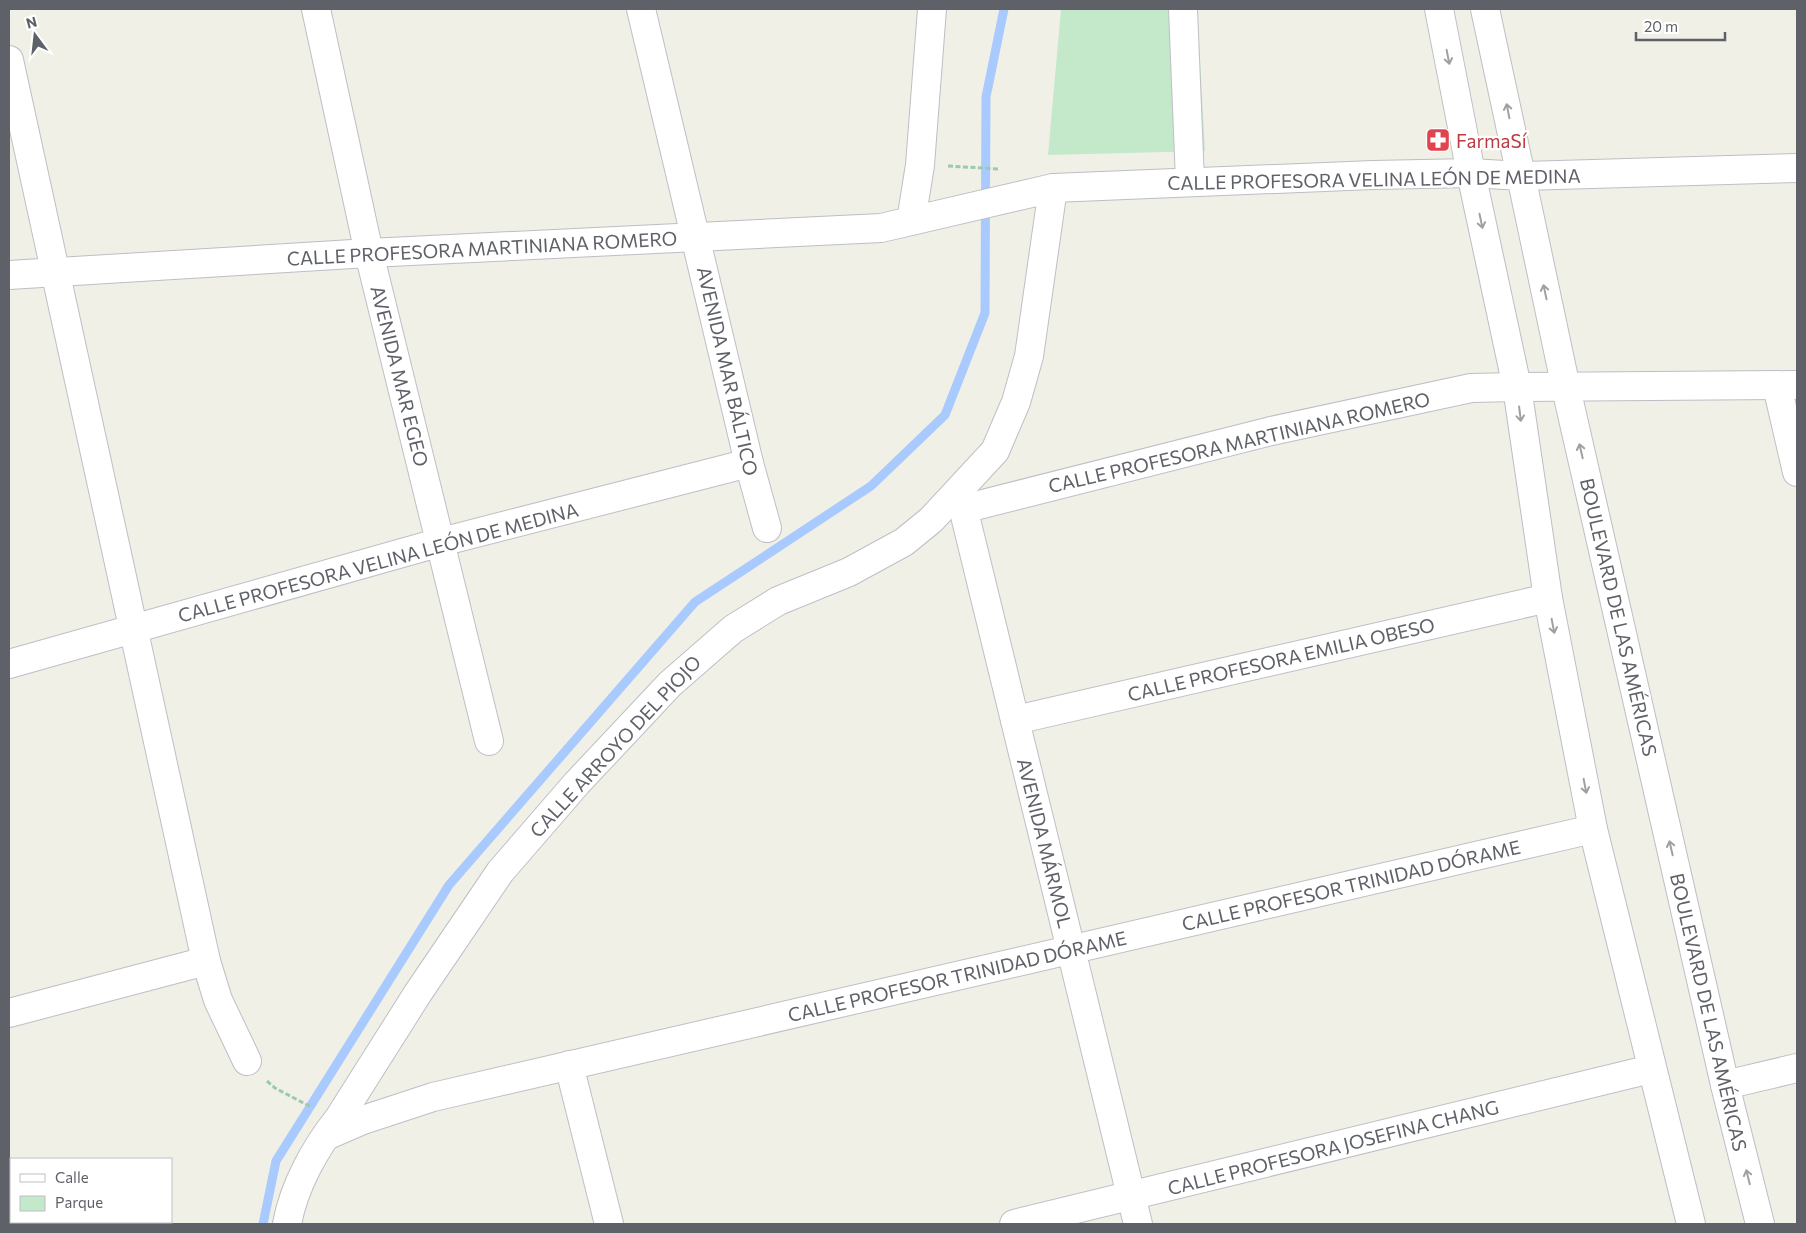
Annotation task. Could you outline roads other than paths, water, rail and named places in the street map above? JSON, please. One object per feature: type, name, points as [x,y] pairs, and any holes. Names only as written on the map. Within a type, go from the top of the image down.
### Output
[{"type":"street","name":"AVENIDA MAR EGEO","points":[[316,9],[370,254],[490,741]]},
{"type":"street","name":"AVENIDA MAR BÁLTICO","points":[[641,9],[749,463],[767,528]]},
{"type":"street","points":[[911,221],[920,165],[932,9]]},
{"type":"street","points":[[1183,9],[1190,181]]},
{"type":"street","points":[[1439,9],[1470,173],[1517,387],[1548,598],[1593,829],[1651,1069],[1692,1224]]},
{"type":"street","name":"BOULEVARD DE LAS AMÉRICAS","points":[[1485,9],[1566,388],[1725,1085],[1760,1224]]},
{"type":"street","points":[[9,60],[135,629],[206,961],[218,1000],[247,1061]]},
{"type":"street","name":"CALLE PROFESORA VELINA LEÓN DE MEDINA","points":[[954,211],[1053,188],[1122,186],[1190,181],[1470,173],[1520,176],[1797,168]]},
{"type":"street","name":"CALLE ARROYO DEL PIOJO","points":[[287,1224],[300,1181],[324,1137],[339,1118],[500,872],[577,783],[670,684],[733,629],[778,601],[849,572],[904,542],[931,520],[961,500],[995,451],[1016,402],[1029,356],[1053,188]]},
{"type":"street","name":"CALLE PROFESORA MARTINIANA ROMERO","points":[[9,275],[370,254],[881,228],[954,211]]},
{"type":"street","name":"CALLE PROFESORA MARTINIANA ROMERO","points":[[961,500],[1471,388],[1787,386]]},
{"type":"street","points":[[1787,386],[1797,472]]},
{"type":"street","name":"CALLE PROFESORA VELINA LEÓN DE MEDINA","points":[[9,664],[441,542],[749,463]]},
{"type":"street","name":"AVENIDA MÁRMOL","points":[[961,500],[1138,1224]]},
{"type":"street","name":"CALLE PROFESORA EMILIA OBESO","points":[[1015,720],[1548,598]]},
{"type":"street","name":"CALLE PROFESOR TRINIDAD DÓRAME","points":[[324,1137],[363,1120],[432,1097],[1593,829]]},
{"type":"street","points":[[9,1013],[206,961]]},
{"type":"street","points":[[569,1065],[609,1224]]},
{"type":"street","points":[[1725,1085],[1797,1068]]},
{"type":"street","name":"CALLE PROFESORA JOSEFINA CHANG","points":[[1014,1224],[1651,1069]]},
{"type":"waterway","points":[[263,1224],[276,1161],[449,885],[695,602],[871,486],[945,415],[985,313],[986,97],[1004,9]]},
{"type":"place","name":"FarmaSí","points":[[1438,140]]}]
